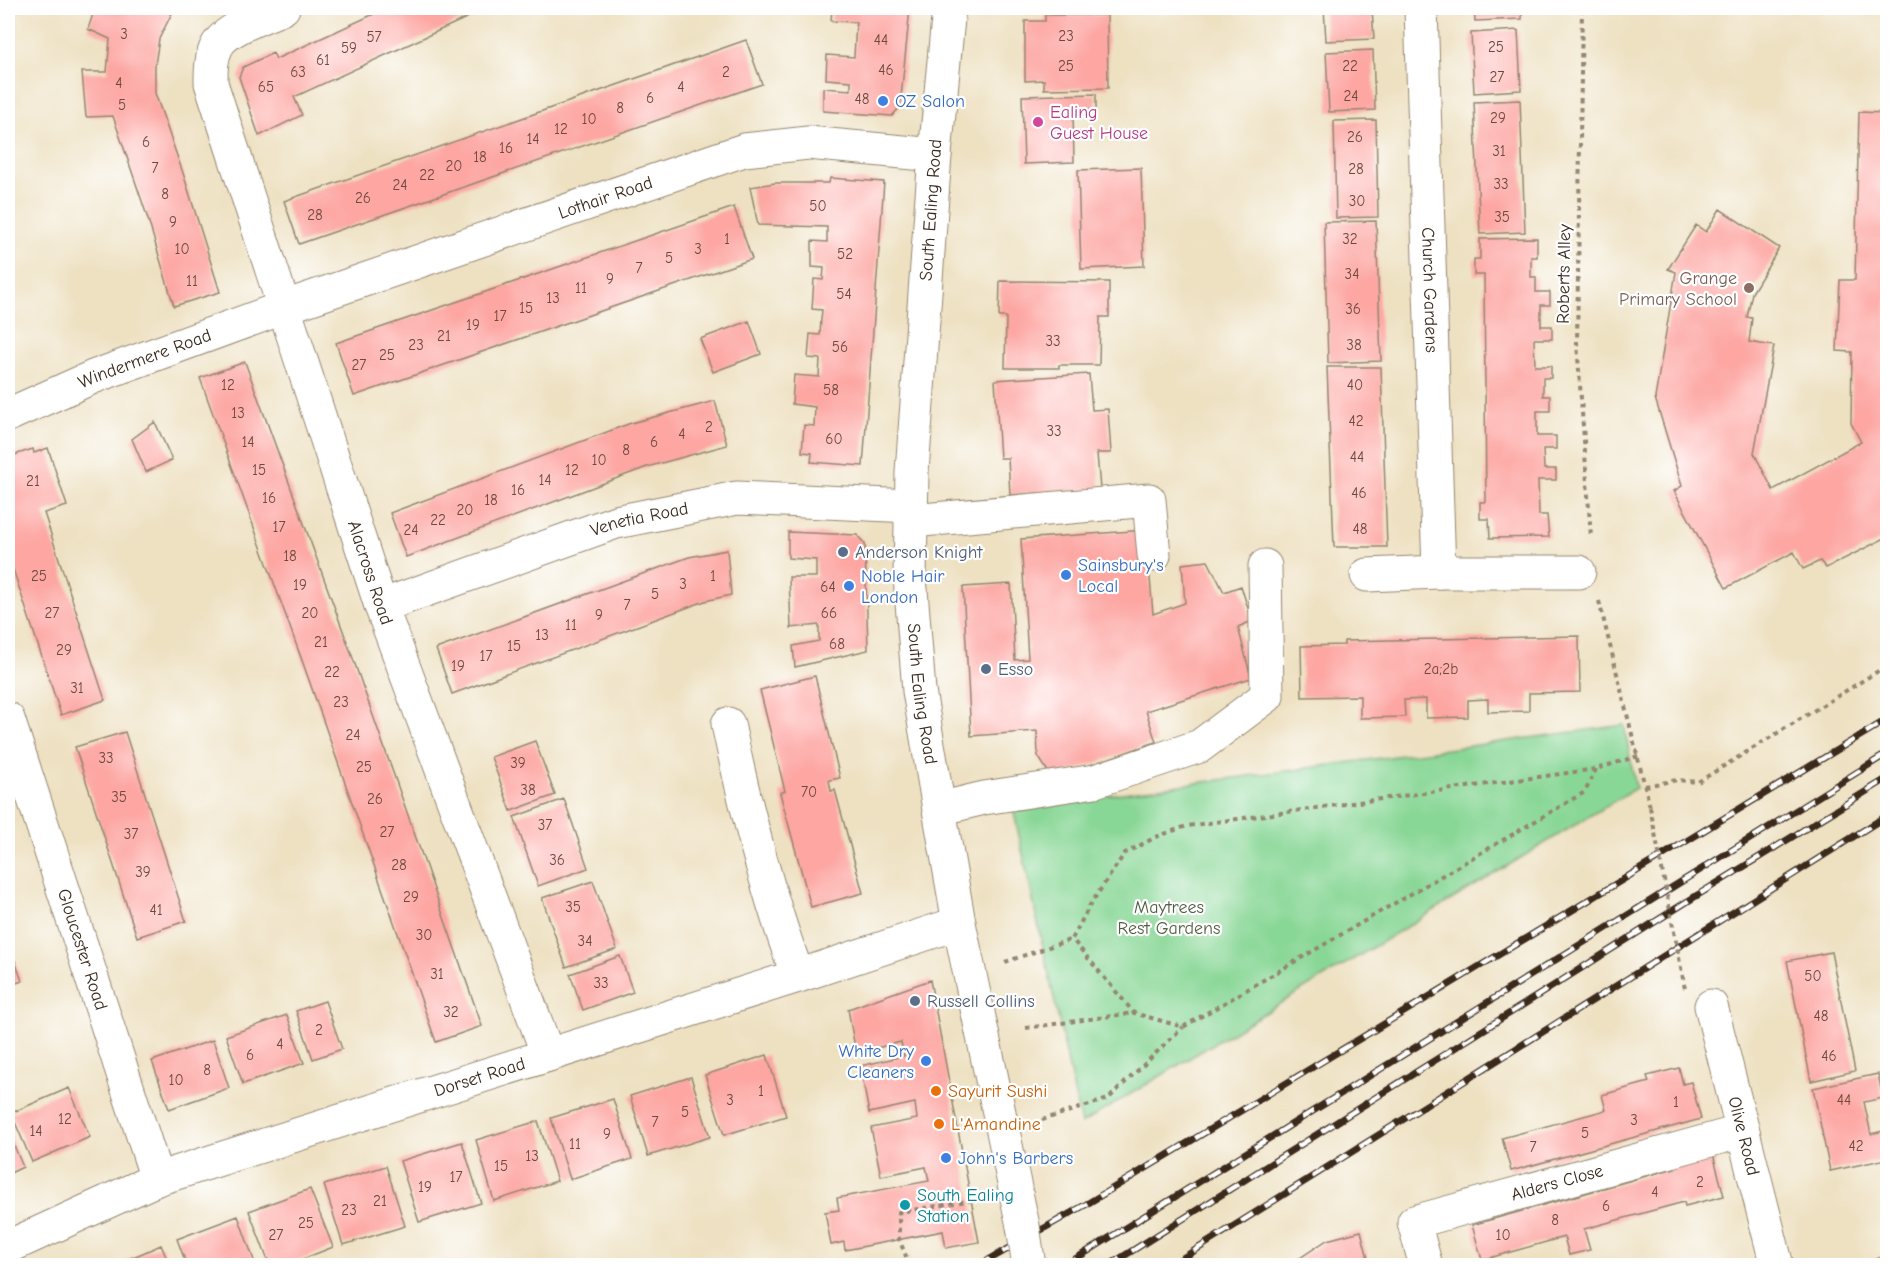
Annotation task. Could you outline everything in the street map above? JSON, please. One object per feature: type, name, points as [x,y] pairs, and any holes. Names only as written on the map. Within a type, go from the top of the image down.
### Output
[{"type":"street","name":"Alacross Road","points":[[283,8],[232,31],[218,44],[212,61],[211,83],[381,606],[548,1055]]},
{"type":"street","name":"South Ealing Road","points":[[949,8],[935,155],[911,514],[910,577],[920,691],[939,809],[959,923],[1020,1211],[1029,1266]]},
{"type":"street","name":"Church Gardens","points":[[1421,8],[1439,572]]},
{"type":"street","name":"Lothair Road","points":[[285,307],[744,150],[808,143],[935,155]]},
{"type":"street","name":"Windermere Road","points":[[8,415],[93,377],[285,307]]},
{"type":"street","name":"Venetia Road","points":[[381,606],[616,522],[737,498],[911,514],[1149,500],[1154,555]]},
{"type":"street","points":[[939,809],[984,798],[1095,781],[1200,746],[1237,720],[1267,696],[1265,566]]},
{"type":"street","points":[[1367,575],[1439,572],[1579,572]]},
{"type":"street","name":"Gloucester Road","points":[[8,719],[157,1179]]},
{"type":"street","points":[[728,724],[747,812],[779,925],[798,976]]},
{"type":"street","name":"Dorset Road","points":[[8,1247],[157,1179],[959,923]]},
{"type":"street","name":"Olive Road","points":[[1698,997],[1743,1131],[1777,1266]]},
{"type":"street","name":"Alders Close","points":[[1426,1266],[1414,1222],[1743,1131]]},
{"type":"path","name":"Roberts Alley","points":[[1582,8],[1576,343],[1592,540]]},
{"type":"path","points":[[1602,613],[1698,997]]},
{"type":"path","points":[[1645,786],[1677,780],[1698,782],[1887,664]]},
{"type":"path","points":[[970,974],[1072,939],[1090,905],[1125,853],[1156,837],[1187,826],[1596,770],[1638,756]]},
{"type":"path","points":[[1042,1120],[1108,1099],[1183,1027],[1585,792],[1596,770]]},
{"type":"path","points":[[1072,939],[1134,1013]]},
{"type":"path","points":[[1026,1028],[1134,1013],[1183,1027]]},
{"type":"path","points":[[909,1266],[899,1239],[899,1212],[972,1200],[1020,1211]]},
{"type":"green space","name":"Maytrees Rest Gardens","points":[[1624,725],[1636,788],[1081,1124],[1013,808]]},
{"type":"building","points":[[95,8],[181,8],[172,13],[159,39],[155,65],[155,93],[220,292],[174,306],[147,216],[113,116],[86,117],[82,72],[107,72],[110,39],[88,29]]},
{"type":"building","points":[[387,8],[488,8],[294,97],[302,115],[259,136],[239,77],[243,67],[273,53],[276,59]]},
{"type":"building","points":[[832,8],[910,8],[900,107],[892,116],[823,111],[823,88],[851,90],[851,81],[826,79],[827,55],[854,57],[856,22],[831,21]]},
{"type":"building","points":[[1324,8],[1372,8],[1374,39],[1326,41]]},
{"type":"building","points":[[1474,8],[1522,8],[1522,19],[1475,21]]},
{"type":"building","points":[[1045,15],[1107,15],[1108,88],[1044,89],[1044,80],[1025,81],[1025,21],[1045,21]]},
{"type":"building","points":[[1518,30],[1521,90],[1474,93],[1471,33]]},
{"type":"building","points":[[746,40],[762,84],[299,244],[284,201]]},
{"type":"building","points":[[1373,50],[1375,110],[1329,112],[1326,52]]},
{"type":"building","points":[[1096,94],[1096,110],[1073,110],[1074,162],[1024,164],[1022,96]]},
{"type":"building","points":[[1520,100],[1525,232],[1480,234],[1474,102]]},
{"type":"building","points":[[1859,112],[1887,113],[1887,521],[1883,524],[1887,537],[1826,568],[1820,561],[1803,569],[1794,552],[1726,588],[1674,491],[1682,486],[1655,398],[1676,272],[1668,269],[1696,225],[1706,232],[1720,209],[1779,248],[1752,293],[1747,317],[1752,318],[1749,342],[1774,346],[1754,453],[1773,490],[1861,442],[1851,423],[1852,352],[1837,351],[1840,280],[1855,280]]},
{"type":"building","points":[[1376,120],[1378,217],[1336,218],[1334,121]]},
{"type":"building","points":[[1141,168],[1144,266],[1081,269],[1078,170]]},
{"type":"building","points":[[830,178],[884,182],[863,466],[811,462],[812,453],[802,452],[804,425],[814,426],[815,407],[792,404],[794,375],[819,377],[820,359],[808,358],[810,334],[820,335],[822,310],[812,309],[814,279],[823,280],[824,268],[812,267],[812,241],[827,242],[827,227],[758,225],[750,187],[775,183],[829,183]]},
{"type":"building","points":[[734,207],[752,259],[354,396],[336,343]]},
{"type":"building","points":[[1376,221],[1381,361],[1328,363],[1324,222]]},
{"type":"building","points":[[1537,238],[1537,257],[1531,257],[1531,277],[1536,277],[1536,292],[1550,292],[1550,305],[1541,305],[1541,326],[1552,326],[1552,339],[1534,339],[1535,366],[1551,366],[1551,378],[1543,378],[1543,396],[1550,396],[1550,411],[1537,411],[1537,436],[1556,436],[1556,449],[1543,449],[1544,469],[1556,469],[1556,480],[1538,480],[1539,515],[1547,515],[1549,537],[1490,538],[1489,519],[1480,519],[1480,502],[1486,502],[1484,275],[1474,275],[1474,259],[1480,259],[1480,239]]},
{"type":"building","points":[[1000,281],[1109,282],[1109,317],[1100,317],[1099,365],[1005,368],[1006,317],[999,317]]},
{"type":"building","points":[[749,321],[761,354],[713,372],[700,339]]},
{"type":"building","points":[[245,362],[350,650],[482,1026],[436,1042],[200,378]]},
{"type":"building","points":[[1327,367],[1381,367],[1387,547],[1334,547]]},
{"type":"building","points":[[1089,374],[1092,410],[1108,409],[1111,453],[1097,453],[1100,489],[1010,495],[1008,458],[1000,458],[995,380]]},
{"type":"building","points":[[715,401],[727,445],[647,467],[406,557],[390,513],[631,423]]},
{"type":"building","points":[[155,422],[172,460],[146,472],[132,439]]},
{"type":"building","points":[[48,448],[67,506],[44,513],[105,700],[61,715],[8,554],[8,457],[33,449],[34,453]]},
{"type":"building","points":[[1146,530],[1153,614],[1185,603],[1182,564],[1208,561],[1224,592],[1241,586],[1252,621],[1238,627],[1251,678],[1146,711],[1156,742],[1052,778],[1038,756],[1037,731],[971,736],[963,587],[1011,584],[1015,660],[1028,659],[1021,539]]},
{"type":"building","points":[[788,532],[857,535],[865,544],[868,650],[795,667],[793,646],[819,641],[819,625],[791,628],[789,577],[816,577],[816,560],[788,558]]},
{"type":"building","points":[[727,550],[731,595],[705,601],[452,694],[436,649],[689,557]]},
{"type":"building","points":[[1579,636],[1580,692],[1529,693],[1529,711],[1488,712],[1488,699],[1468,700],[1468,717],[1426,718],[1426,699],[1404,700],[1405,717],[1360,718],[1360,696],[1302,697],[1301,646],[1344,645],[1344,641]]},
{"type":"building","points":[[815,676],[840,778],[829,780],[831,791],[835,790],[863,893],[811,907],[780,793],[785,791],[760,690]]},
{"type":"building","points":[[125,732],[186,921],[137,937],[75,747]]},
{"type":"building","points":[[535,741],[555,795],[511,811],[491,757]]},
{"type":"building","points":[[564,799],[588,868],[538,886],[514,817]]},
{"type":"building","points":[[593,881],[617,949],[566,967],[542,898]]},
{"type":"building","points":[[8,941],[22,981],[8,986]]},
{"type":"building","points":[[1831,952],[1855,1071],[1811,1081],[1787,961]]},
{"type":"building","points":[[620,956],[633,992],[583,1010],[570,974]]},
{"type":"building","points":[[930,980],[979,1242],[946,1248],[943,1231],[845,1250],[844,1242],[831,1245],[825,1212],[839,1210],[837,1198],[929,1181],[926,1167],[881,1176],[871,1128],[917,1119],[915,1103],[869,1113],[860,1066],[904,1056],[901,1042],[856,1053],[848,1009]]},
{"type":"building","points":[[325,1001],[342,1049],[313,1059],[296,1011]]},
{"type":"building","points":[[287,1015],[304,1063],[243,1084],[226,1036]]},
{"type":"building","points":[[213,1040],[229,1088],[169,1109],[152,1061]]},
{"type":"building","points":[[767,1055],[786,1116],[724,1135],[705,1075]]},
{"type":"building","points":[[1679,1068],[1683,1084],[1691,1082],[1701,1119],[1511,1171],[1502,1138],[1606,1110],[1602,1095],[1649,1082],[1647,1076]]},
{"type":"building","points":[[1878,1074],[1883,1098],[1864,1102],[1871,1134],[1887,1130],[1887,1159],[1830,1171],[1813,1088]]},
{"type":"building","points":[[691,1077],[710,1137],[648,1156],[630,1096]]},
{"type":"building","points":[[69,1088],[90,1137],[32,1162],[11,1113]]},
{"type":"building","points":[[613,1099],[632,1159],[570,1179],[551,1118]]},
{"type":"building","points":[[538,1121],[557,1181],[494,1201],[476,1140]]},
{"type":"building","points":[[8,1131],[23,1167],[8,1174]]},
{"type":"building","points":[[462,1142],[481,1203],[419,1222],[400,1161]]},
{"type":"building","points":[[1713,1154],[1724,1196],[1685,1206],[1684,1202],[1584,1229],[1590,1250],[1569,1255],[1564,1237],[1482,1260],[1472,1225],[1675,1168],[1674,1165]]},
{"type":"building","points":[[386,1166],[405,1226],[343,1245],[324,1185]]},
{"type":"building","points":[[310,1189],[333,1247],[285,1266],[270,1266],[249,1211]]},
{"type":"building","points":[[238,1216],[256,1266],[187,1266],[177,1239]]},
{"type":"building","points":[[1361,1231],[1370,1266],[1288,1266],[1327,1240]]},
{"type":"building","points":[[161,1245],[170,1266],[113,1266],[131,1258]]},
{"type":"building","points":[[1887,1255],[1887,1266],[1860,1266],[1860,1265]]},
{"type":"railway","points":[[978,1266],[1085,1205],[1888,719]]},
{"type":"railway","points":[[1064,1266],[1888,753]]},
{"type":"railway","points":[[1108,1266],[1888,778]]},
{"type":"railway","points":[[1170,1266],[1888,815]]},
{"type":"place","name":"OZ Salon","points":[[883,101]]},
{"type":"place","name":"Ealing Guest House","points":[[1038,122]]},
{"type":"place","name":"Grange Primary School","points":[[1749,288]]},
{"type":"place","name":"Anderson Knight","points":[[843,552]]},
{"type":"place","name":"Sainsbury's Local","points":[[1066,575]]},
{"type":"place","name":"Noble Hair London","points":[[849,586]]},
{"type":"place","name":"Esso","points":[[986,669]]},
{"type":"place","name":"Russell Collins","points":[[915,1001]]},
{"type":"place","name":"White Dry Cleaners","points":[[926,1061]]},
{"type":"place","name":"Sayurit Sushi","points":[[936,1091]]},
{"type":"place","name":"L'Amandine","points":[[939,1124]]},
{"type":"place","name":"John's Barbers","points":[[946,1158]]},
{"type":"place","name":"South Ealing Station","points":[[905,1205]]}]
